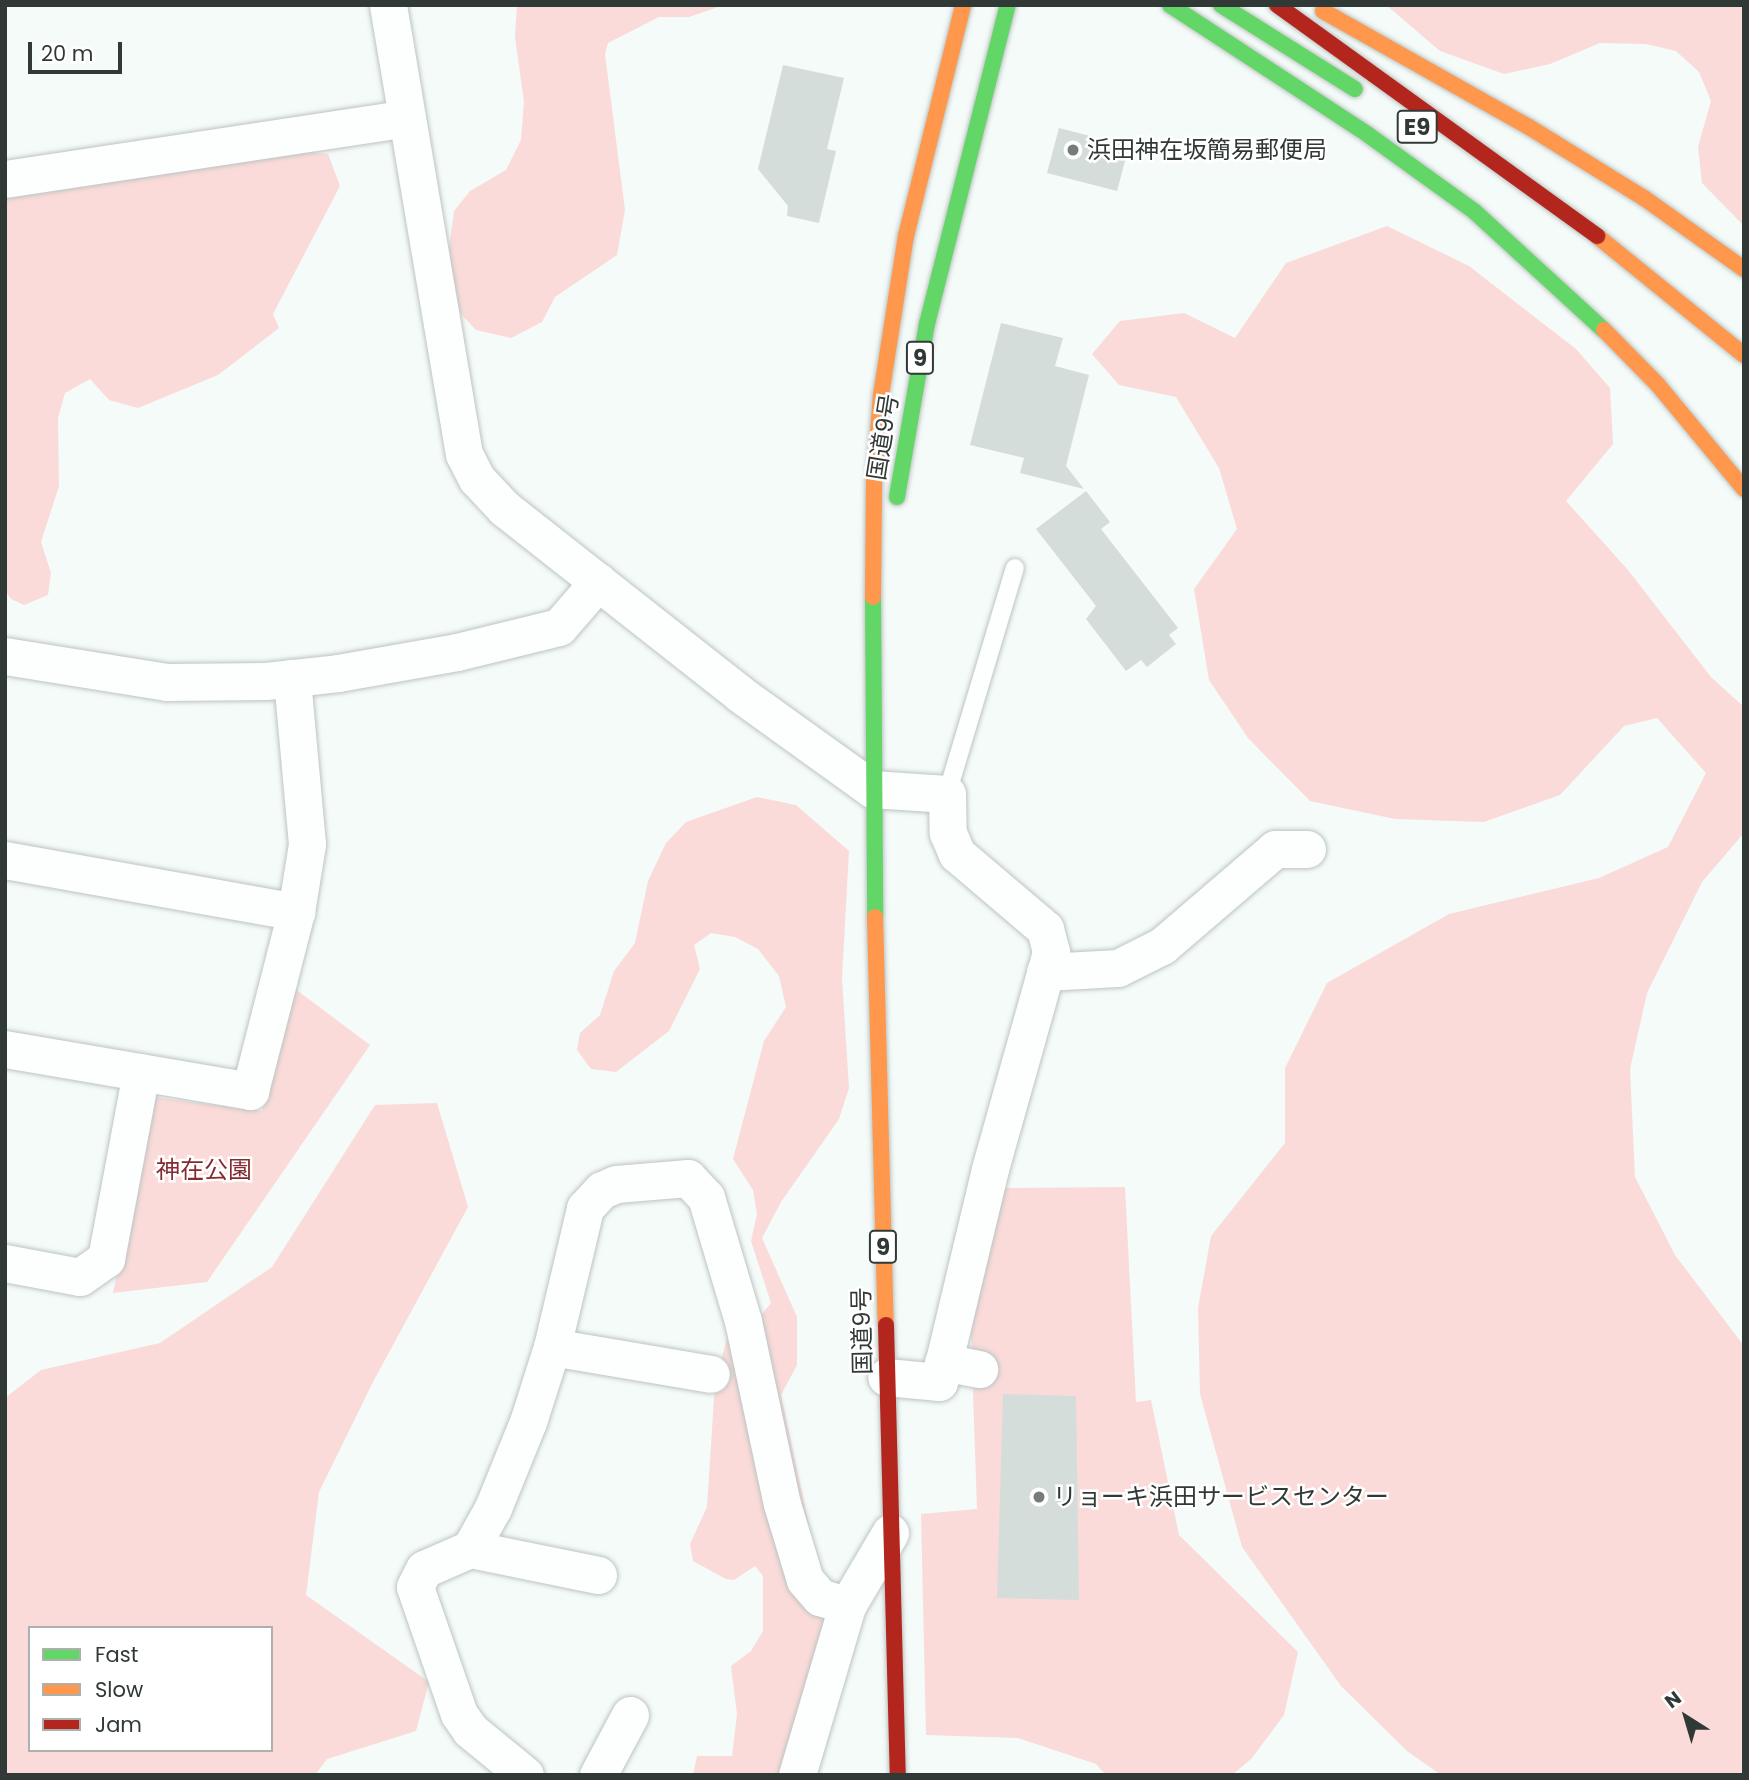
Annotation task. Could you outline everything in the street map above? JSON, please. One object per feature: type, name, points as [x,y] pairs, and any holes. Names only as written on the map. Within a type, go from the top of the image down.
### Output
[{"type":"highway","name":"国道9号","points":[[898,1775],[872,789],[874,483],[881,395],[906,236],[962,5]]},
{"type":"highway","name":"国道9号","points":[[894,514],[927,324],[1008,5]]},
{"type":"highway","points":[[992,66],[1025,5]]},
{"type":"highway","points":[[1157,5],[1214,37]]},
{"type":"highway","points":[[1170,5],[1214,37],[1433,180],[1519,249],[1658,385],[1744,489]]},
{"type":"highway","name":"E9","points":[[1221,5],[1373,100]]},
{"type":"highway","name":"E9","points":[[1277,5],[1613,248],[1744,355]]},
{"type":"highway","points":[[1312,5],[1530,127],[1644,198],[1744,268]]},
{"type":"highway","name":"E9","points":[[1407,121],[1613,248]]},
{"type":"highway","name":"国道9号","points":[[873,718],[891,539]]},
{"type":"street","points":[[388,5],[406,118],[426,211],[464,454],[477,480],[504,508],[740,694],[872,789],[947,794],[948,834],[957,854],[1045,929],[1051,952],[990,1169],[939,1382],[886,1377]]},
{"type":"street","points":[[5,179],[406,118]]},
{"type":"street","points":[[5,656],[167,682],[292,678],[457,652],[559,627],[598,582]]},
{"type":"street","points":[[5,1049],[250,1091],[296,912],[307,844],[292,678]]},
{"type":"street","points":[[1045,972],[1118,968],[1163,946],[1275,849],[1307,849]]},
{"type":"street","points":[[5,860],[296,912]]},
{"type":"street","points":[[5,1263],[80,1278],[106,1259],[141,1072]]},
{"type":"street","points":[[470,1549],[493,1508],[528,1422],[552,1347],[585,1208],[602,1190],[616,1184],[688,1178],[699,1186],[743,1321],[782,1504],[804,1580],[820,1597],[847,1606]]},
{"type":"street","points":[[552,1347],[711,1374]]},
{"type":"street","points":[[943,1362],[979,1369]]},
{"type":"street","points":[[797,1775],[847,1606],[890,1533]]},
{"type":"street","points":[[525,1775],[470,1730],[459,1714],[415,1587],[424,1569],[470,1549],[598,1575]]},
{"type":"street","points":[[598,1775],[630,1714]]},
{"type":"lane","points":[[947,794],[1015,568]]},
{"type":"green space","points":[[517,5],[724,5],[689,17],[659,17],[608,43],[605,54],[625,210],[617,255],[555,297],[542,322],[511,338],[476,330],[461,314],[453,290],[449,248],[454,211],[470,191],[506,170],[521,140],[524,102],[515,37]]},
{"type":"green space","points":[[1386,5],[1744,5],[1744,226],[1702,183],[1698,147],[1711,101],[1699,72],[1676,51],[1646,44],[1600,43],[1550,64],[1504,74],[1440,51]]},
{"type":"green space","points":[[291,150],[328,154],[340,186],[273,314],[279,328],[218,375],[138,408],[109,400],[90,379],[65,393],[58,418],[59,486],[41,542],[51,573],[48,595],[24,605],[11,599],[5,590],[5,191]]},
{"type":"green space","points":[[1387,226],[1469,266],[1576,349],[1610,388],[1613,444],[1566,501],[1628,570],[1711,677],[1744,707],[1744,833],[1702,882],[1647,993],[1630,1069],[1635,1177],[1675,1255],[1744,1346],[1744,1775],[1441,1775],[1407,1751],[1341,1686],[1242,1547],[1200,1394],[1198,1308],[1211,1236],[1285,1143],[1285,1068],[1327,983],[1449,914],[1599,878],[1668,847],[1706,773],[1657,718],[1624,726],[1560,795],[1484,822],[1395,819],[1310,801],[1248,738],[1209,680],[1194,589],[1237,529],[1219,468],[1176,397],[1119,385],[1092,354],[1120,321],[1184,313],[1235,338],[1286,263]]},
{"type":"green space","points":[[757,797],[796,805],[849,851],[842,978],[849,1088],[839,1119],[781,1202],[762,1238],[797,1317],[797,1365],[781,1395],[820,1576],[837,1610],[787,1775],[693,1775],[697,1756],[732,1756],[737,1714],[731,1666],[751,1651],[763,1631],[763,1576],[755,1566],[734,1580],[726,1579],[693,1561],[690,1544],[707,1507],[715,1383],[728,1335],[757,1320],[771,1303],[751,1241],[757,1214],[753,1190],[733,1159],[764,1041],[786,1007],[779,976],[758,949],[735,937],[711,933],[694,945],[700,969],[669,1031],[616,1072],[591,1069],[577,1050],[580,1033],[600,1015],[614,971],[635,943],[648,881],[666,843],[686,822]]},
{"type":"green space","name":"神在公園","points":[[294,988],[370,1045],[207,1282],[113,1293],[153,1097],[262,1111]]},
{"type":"green space","points":[[437,1103],[468,1207],[374,1380],[319,1492],[306,1595],[429,1682],[416,1731],[327,1759],[315,1775],[5,1775],[5,1398],[41,1370],[160,1343],[272,1267],[375,1105]]},
{"type":"green space","points":[[1125,1187],[1136,1402],[1151,1400],[1179,1535],[1298,1652],[1284,1715],[1252,1758],[1232,1775],[1106,1775],[1096,1764],[1018,1738],[926,1735],[921,1514],[977,1509],[971,1333],[1003,1188]]},
{"type":"building","points":[[783,65],[844,78],[827,149],[836,151],[819,223],[787,216],[788,206],[758,169]]},
{"type":"building","points":[[1059,128],[1129,146],[1117,191],[1047,173]]},
{"type":"building","points":[[1001,323],[1063,338],[1055,366],[1089,375],[1066,466],[1084,489],[1020,473],[1024,458],[970,445]]},
{"type":"building","points":[[1086,491],[1110,522],[1101,529],[1178,628],[1169,635],[1176,644],[1147,667],[1141,660],[1126,671],[1086,619],[1096,606],[1036,529]]},
{"type":"building","name":"リョーキ浜田サービスセンター","points":[[1003,1394],[1076,1396],[1079,1600],[997,1598]]},
{"type":"traffic: fast","points":[[897,497],[927,324],[1008,5]]},
{"type":"traffic: fast","points":[[1170,5],[1367,134],[1475,212],[1604,330]]},
{"type":"traffic: fast","points":[[1221,5],[1355,89]]},
{"type":"traffic: fast","points":[[873,597],[875,917]]},
{"type":"traffic: slow","points":[[873,597],[874,483],[881,395],[906,236],[963,5]]},
{"type":"traffic: slow","points":[[1323,11],[1529,127],[1644,198],[1744,269]]},
{"type":"traffic: slow","points":[[1597,236],[1744,355]]},
{"type":"traffic: slow","points":[[1604,330],[1658,385],[1744,489]]},
{"type":"traffic: slow","points":[[875,917],[886,1325]]},
{"type":"traffic: jam","points":[[1277,5],[1597,236]]},
{"type":"traffic: jam","points":[[886,1325],[898,1775]]},
{"type":"place","name":"浜田神在坂簡易郵便局","points":[[1073,150]]},
{"type":"place","name":"リョーキ浜田サービスセンター","points":[[1039,1497]]}]
